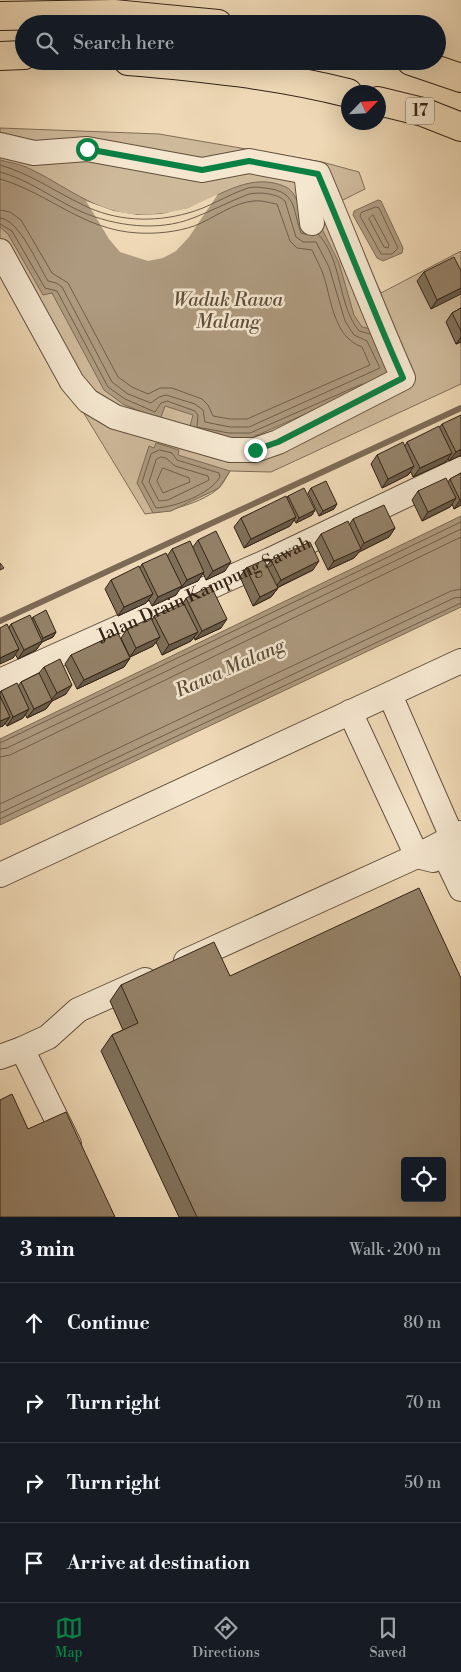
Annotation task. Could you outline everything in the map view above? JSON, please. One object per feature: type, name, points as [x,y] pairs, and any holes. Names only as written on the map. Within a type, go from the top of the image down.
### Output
[{"type":"highway","points":[[57,15],[124,15]]},
{"type":"highway","points":[[0,16],[15,16]]},
{"type":"highway","points":[[0,56],[15,55]]},
{"type":"highway","points":[[219,70],[341,91]]},
{"type":"highway","points":[[437,70],[461,78]]},
{"type":"highway","name":"17","points":[[386,103],[423,112],[461,127]]},
{"type":"street","points":[[0,145],[34,152],[87,149],[202,170],[249,161],[318,174],[354,256],[372,309],[403,378],[278,442],[255,450],[230,450],[115,417],[88,401],[72,382],[0,251]]},
{"type":"street","points":[[306,172],[312,223]]},
{"type":"street","name":"Jalan Drain Kampung Sawah","points":[[0,681],[270,560],[461,468]]},
{"type":"street","points":[[0,875],[461,661]]},
{"type":"street","points":[[390,695],[456,835],[449,864],[461,890]]},
{"type":"street","points":[[350,712],[417,856]]},
{"type":"street","points":[[0,1057],[22,1050],[48,1037],[78,1010],[417,856],[456,835]]},
{"type":"street","points":[[417,856],[449,864]]},
{"type":"street","points":[[22,1050],[79,1164]]},
{"type":"shaded area","points":[[0,128],[159,134],[322,162],[359,172],[365,189],[335,204],[381,293],[461,251],[461,384],[271,472],[230,471],[219,488],[212,494],[174,509],[145,514],[0,275]]},
{"type":"water","name":"Waduk Rawa Malang","points":[[0,160],[26,167],[95,204],[124,213],[140,215],[183,210],[248,183],[273,183],[286,187],[297,200],[305,231],[322,229],[339,263],[354,315],[362,327],[375,330],[396,374],[251,438],[228,438],[189,430],[193,415],[165,406],[160,420],[123,404],[104,390],[52,293],[43,295],[8,234],[0,227]]},
{"type":"water","points":[[378,200],[381,201],[403,248],[402,253],[383,261],[377,258],[353,215],[354,211]]},
{"type":"water","points":[[156,443],[179,450],[178,455],[230,471],[219,488],[171,511],[153,513],[137,483],[149,446],[154,448]]},
{"type":"water","name":"Rawa Malang","points":[[461,516],[461,607],[0,825],[0,739]]},
{"type":"pier","points":[[218,194],[189,237],[176,251],[163,258],[148,261],[120,252],[109,239],[86,201],[114,211],[138,215],[161,214],[188,208]]},
{"type":"building","points":[[454,257],[461,271],[461,288],[437,300],[424,272]]},
{"type":"building","points":[[461,308],[461,331],[452,313]]},
{"type":"building","points":[[461,415],[461,449],[456,452],[442,424]]},
{"type":"building","points":[[439,426],[452,453],[420,468],[407,442]]},
{"type":"building","points":[[403,442],[414,466],[388,479],[377,455]]},
{"type":"building","points":[[461,473],[461,499],[460,500],[450,479]]},
{"type":"building","points":[[446,478],[456,498],[428,512],[418,491]]},
{"type":"building","points":[[326,481],[337,504],[323,511],[311,488]]},
{"type":"building","points":[[304,488],[315,510],[299,518],[288,496]]},
{"type":"building","points":[[286,496],[296,517],[251,539],[241,518]]},
{"type":"building","points":[[384,505],[395,528],[364,543],[353,519]]},
{"type":"building","points":[[348,521],[361,549],[334,561],[321,534]]},
{"type":"building","points":[[216,531],[231,562],[213,571],[198,540]]},
{"type":"building","points":[[190,541],[204,572],[187,580],[172,549]]},
{"type":"building","points":[[310,542],[319,561],[281,580],[271,560]]},
{"type":"building","points":[[166,553],[182,586],[158,597],[142,564]]},
{"type":"building","points":[[264,560],[278,588],[260,597],[246,568]]},
{"type":"building","points":[[139,566],[153,594],[124,607],[111,580]]},
{"type":"building","points":[[211,586],[227,619],[202,631],[186,598]]},
{"type":"building","points":[[183,602],[198,632],[169,645],[154,616]]},
{"type":"building","points":[[46,610],[56,632],[43,638],[33,617]]},
{"type":"building","points":[[30,615],[42,641],[24,650],[11,624]]},
{"type":"building","points":[[151,618],[160,637],[136,648],[127,629]]},
{"type":"building","points":[[7,624],[19,649],[0,658],[0,628]]},
{"type":"building","points":[[118,633],[130,658],[84,680],[71,655]]},
{"type":"building","points":[[60,659],[72,685],[57,693],[44,667]]},
{"type":"building","points":[[39,673],[52,700],[34,709],[21,682]]},
{"type":"building","points":[[17,683],[29,709],[13,717],[1,691]]},
{"type":"building","points":[[0,696],[10,717],[0,721]]},
{"type":"building","points":[[419,888],[461,978],[461,1217],[197,1217],[112,1035],[138,1023],[121,985],[214,942],[230,976]]},
{"type":"building","points":[[12,1094],[28,1129],[66,1112],[115,1217],[0,1217],[0,1100]]},
{"type":"waterway","points":[[0,621],[461,408]]},
{"type":"route","points":[[87,149],[202,170],[249,161],[318,174],[354,256],[372,309],[403,378],[278,442],[255,450]]}]
